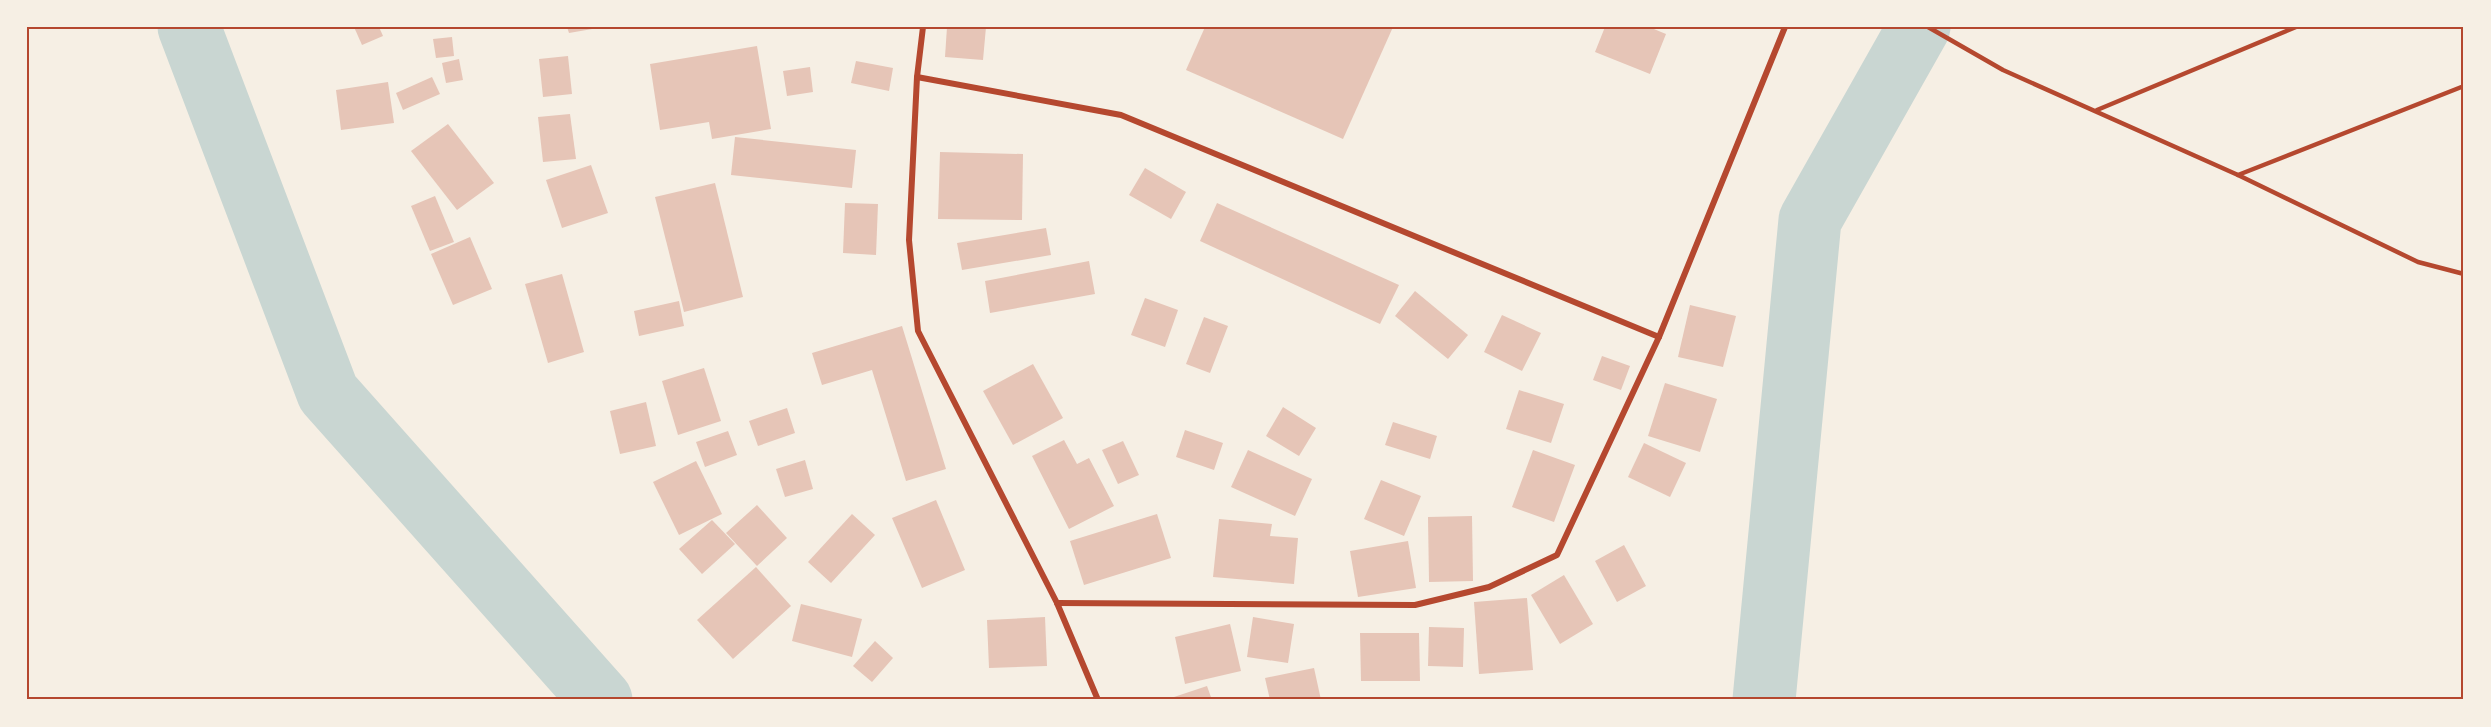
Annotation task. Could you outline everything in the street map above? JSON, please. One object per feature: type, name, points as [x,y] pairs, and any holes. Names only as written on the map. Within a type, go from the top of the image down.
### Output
[{"type":"street","points":[[923,27],[917,77],[909,240],[918,331],[1057,603],[1098,700]]},
{"type":"street","points":[[1057,603],[1415,605],[1489,587],[1557,555],[1659,337],[1785,27]]},
{"type":"street","points":[[917,77],[1121,115],[1659,337]]},
{"type":"lane","points":[[1928,27],[2003,70],[2097,110],[2238,175],[2418,262],[2464,274]]},
{"type":"lane","points":[[2097,110],[2296,27]]},
{"type":"lane","points":[[2238,175],[2464,86]]},
{"type":"building","points":[[354,27],[379,27],[383,36],[362,45]]},
{"type":"building","points":[[567,27],[598,27],[598,28],[569,33]]},
{"type":"building","points":[[947,27],[986,27],[983,60],[945,57]]},
{"type":"building","points":[[1205,27],[1393,27],[1343,139],[1186,70]]},
{"type":"building","points":[[1605,27],[1649,27],[1666,34],[1650,74],[1595,52]]},
{"type":"building","points":[[452,37],[454,56],[436,58],[433,39]]},
{"type":"building","points":[[757,46],[771,129],[712,139],[709,122],[660,130],[650,64]]},
{"type":"building","points":[[568,56],[572,94],[543,97],[539,59]]},
{"type":"building","points":[[459,59],[463,80],[446,83],[442,63]]},
{"type":"building","points":[[856,61],[893,68],[889,91],[851,83]]},
{"type":"building","points":[[810,67],[813,92],[787,96],[783,71]]},
{"type":"building","points":[[432,77],[440,94],[403,110],[396,93]]},
{"type":"building","points":[[388,82],[394,123],[341,130],[336,90]]},
{"type":"building","points":[[570,114],[576,159],[543,162],[538,117]]},
{"type":"building","points":[[448,124],[494,183],[457,210],[411,151]]},
{"type":"building","points":[[735,137],[856,150],[852,188],[731,175]]},
{"type":"building","points":[[940,152],[1023,154],[1022,220],[938,219]]},
{"type":"building","points":[[591,165],[608,213],[562,228],[546,180]]},
{"type":"building","points":[[1145,168],[1186,192],[1171,219],[1129,195]]},
{"type":"building","points":[[715,183],[743,297],[684,312],[655,197]]},
{"type":"building","points":[[435,196],[454,242],[430,251],[411,206]]},
{"type":"building","points":[[845,203],[878,204],[876,255],[843,253]]},
{"type":"building","points":[[1217,203],[1399,285],[1380,324],[1200,241]]},
{"type":"building","points":[[1046,228],[1051,255],[962,270],[957,243]]},
{"type":"building","points":[[470,237],[492,289],[453,305],[431,254]]},
{"type":"building","points":[[1089,261],[1095,294],[990,313],[985,281]]},
{"type":"building","points":[[562,274],[584,352],[548,363],[525,284]]},
{"type":"building","points":[[1415,291],[1468,335],[1448,359],[1395,316]]},
{"type":"building","points":[[1145,298],[1178,310],[1165,347],[1131,335]]},
{"type":"building","points":[[679,301],[684,326],[639,336],[634,311]]},
{"type":"building","points":[[1690,305],[1736,316],[1723,367],[1678,357]]},
{"type":"building","points":[[1502,315],[1541,333],[1522,371],[1484,352]]},
{"type":"building","points":[[1204,317],[1228,326],[1210,373],[1186,364]]},
{"type":"building","points":[[902,326],[946,469],[906,481],[872,370],[822,385],[812,353]]},
{"type":"building","points":[[1602,356],[1630,366],[1621,390],[1593,380]]},
{"type":"building","points":[[1033,364],[1063,418],[1013,445],[983,391]]},
{"type":"building","points":[[704,368],[721,421],[678,435],[662,381]]},
{"type":"building","points":[[1665,383],[1717,399],[1700,452],[1648,436]]},
{"type":"building","points":[[1519,390],[1564,404],[1551,443],[1506,429]]},
{"type":"building","points":[[646,402],[656,446],[620,454],[610,411]]},
{"type":"building","points":[[1283,407],[1316,428],[1299,456],[1266,436]]},
{"type":"building","points":[[787,408],[795,433],[758,446],[749,421]]},
{"type":"building","points":[[1393,422],[1437,436],[1430,459],[1385,445]]},
{"type":"building","points":[[1185,430],[1223,443],[1214,470],[1176,457]]},
{"type":"building","points":[[728,431],[737,455],[705,467],[696,442]]},
{"type":"building","points":[[1064,440],[1077,464],[1089,458],[1114,506],[1069,529],[1032,456]]},
{"type":"building","points":[[1123,441],[1139,475],[1118,484],[1102,450]]},
{"type":"building","points":[[1644,443],[1686,463],[1670,497],[1628,477]]},
{"type":"building","points":[[1248,450],[1312,479],[1295,516],[1231,487]]},
{"type":"building","points":[[1533,450],[1575,465],[1554,522],[1512,507]]},
{"type":"building","points":[[805,460],[813,489],[785,497],[776,469]]},
{"type":"building","points":[[696,461],[722,514],[679,535],[653,482]]},
{"type":"building","points":[[1381,480],[1421,496],[1404,536],[1364,519]]},
{"type":"building","points":[[936,500],[965,570],[922,588],[892,518]]},
{"type":"building","points":[[757,505],[787,538],[757,566],[726,533]]},
{"type":"building","points":[[852,514],[875,535],[831,583],[808,562]]},
{"type":"building","points":[[1157,514],[1171,558],[1084,585],[1070,541]]},
{"type":"building","points":[[1472,516],[1473,581],[1429,582],[1428,517]]},
{"type":"building","points":[[1219,519],[1272,524],[1270,536],[1298,538],[1294,584],[1213,577]]},
{"type":"building","points":[[712,520],[735,544],[702,574],[679,549]]},
{"type":"building","points":[[1408,541],[1416,588],[1358,597],[1350,551]]},
{"type":"building","points":[[1624,545],[1646,586],[1617,602],[1595,561]]},
{"type":"building","points":[[756,567],[791,606],[733,659],[697,620]]},
{"type":"building","points":[[1564,575],[1593,624],[1560,644],[1531,595]]},
{"type":"building","points":[[1527,598],[1533,670],[1479,674],[1474,602]]},
{"type":"building","points":[[801,604],[862,619],[852,657],[792,641]]},
{"type":"building","points":[[1045,617],[1047,666],[989,668],[987,620]]},
{"type":"building","points":[[1253,617],[1294,624],[1288,663],[1247,657]]},
{"type":"building","points":[[1230,624],[1241,671],[1185,684],[1175,637]]},
{"type":"building","points":[[1429,627],[1464,628],[1463,667],[1428,666]]},
{"type":"building","points":[[1360,633],[1419,633],[1420,681],[1361,681]]},
{"type":"building","points":[[875,641],[893,658],[872,682],[853,666]]},
{"type":"building","points":[[1314,668],[1321,700],[1270,700],[1265,678]]},
{"type":"building","points":[[1207,686],[1212,700],[1165,700]]},
{"type":"waterway","points":[[189,27],[328,393],[601,700]]},
{"type":"waterway","points":[[1764,700],[1810,220],[1919,27]]}]
